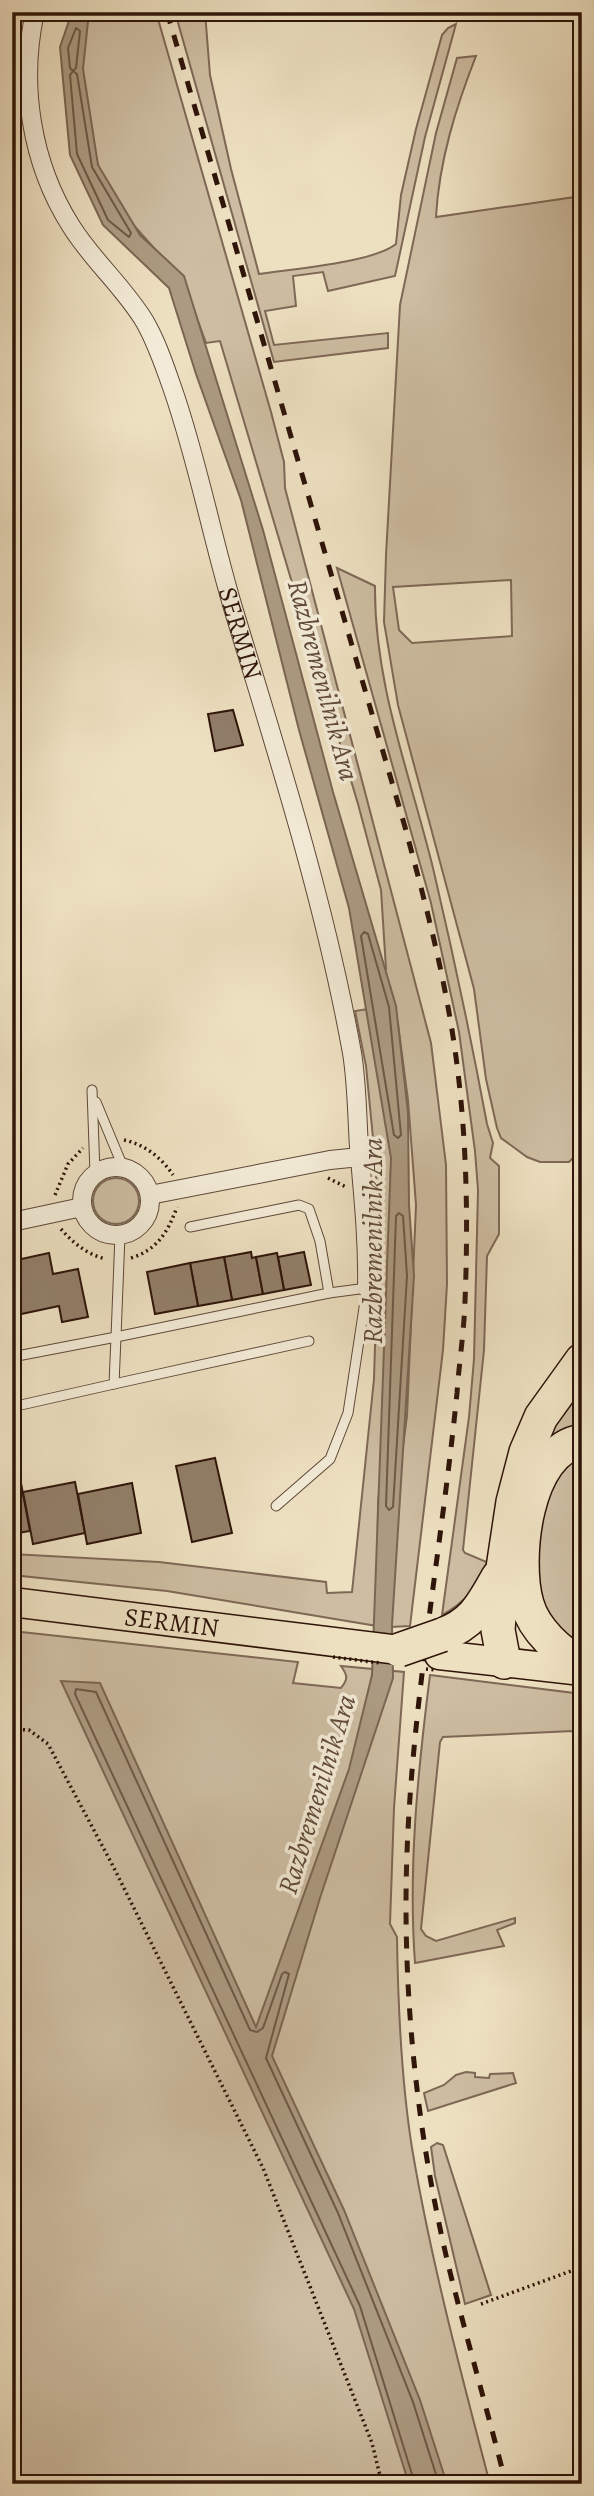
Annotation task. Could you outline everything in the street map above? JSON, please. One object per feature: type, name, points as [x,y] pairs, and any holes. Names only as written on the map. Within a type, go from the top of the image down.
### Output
[{"type":"highway","points":[[504,1662],[498,1630],[503,1568],[513,1502],[526,1452],[541,1417],[582,1360]]},
{"type":"highway","points":[[582,1441],[561,1450],[548,1463],[531,1497],[522,1555],[527,1605],[535,1622],[554,1646],[582,1669]]},
{"type":"highway","points":[[399,1650],[440,1645],[476,1615],[503,1568]]},
{"type":"highway","points":[[504,1662],[520,1633],[527,1605]]},
{"type":"main road","name":"SERMIN","points":[[12,1602],[399,1650]]},
{"type":"main road","points":[[440,1645],[504,1662],[582,1669]]},
{"type":"street","name":"SERMIN","points":[[35,12],[28,84],[38,151],[49,182],[72,229],[144,320],[158,349],[174,395],[322,915],[352,1057],[368,1239],[367,1287]]},
{"type":"street","points":[[150,1195],[330,1160],[360,1157]]},
{"type":"street","points":[[108,1167],[123,1167],[140,1177],[150,1195],[144,1222],[129,1233],[120,1235],[110,1235],[94,1228],[82,1207],[85,1187],[95,1173],[108,1167]]},
{"type":"street","points":[[12,1222],[82,1207]]},
{"type":"lane","points":[[95,1173],[92,1090],[123,1167]]},
{"type":"lane","points":[[190,1227],[299,1205],[309,1209],[320,1241],[329,1293]]},
{"type":"lane","points":[[114,1384],[120,1235]]},
{"type":"lane","points":[[12,1357],[367,1287],[348,1413],[330,1459],[276,1506]]},
{"type":"lane","points":[[12,1408],[309,1341]]},
{"type":"path","points":[[324,1177],[333,1179]]},
{"type":"path","points":[[133,1258],[150,1251],[163,1237],[179,1201]]},
{"type":"path","points":[[58,1226],[69,1239],[86,1251],[111,1260]]},
{"type":"path","points":[[12,1729],[29,1730],[48,1744],[113,1866],[263,2168],[372,2443],[382,2484]]},
{"type":"path","points":[[481,2304],[582,2267]]},
{"type":"shaded area","points":[[87,12],[156,12],[271,412],[284,462],[285,488],[431,1043],[446,1165],[447,1284],[443,1350],[410,1626],[390,1627],[395,1509],[407,1416],[416,1205],[408,1100],[398,1024],[381,972],[386,969],[381,890],[358,804],[220,341],[206,343],[191,302],[171,267],[112,201],[104,184],[86,125],[79,39]]},
{"type":"shaded area","points":[[175,12],[205,12],[210,75],[259,274],[351,261],[385,251],[396,244],[401,195],[416,129],[442,35],[456,24],[425,137],[395,276],[328,291],[323,272],[293,276],[296,306],[265,311],[274,345],[388,333],[388,348],[274,362]]},
{"type":"shaded area","points":[[476,56],[450,135],[441,175],[436,217],[582,196],[582,1152],[569,1162],[540,1162],[527,1157],[501,1138],[497,1128],[486,1079],[474,989],[398,705],[384,622],[400,305],[436,133],[457,58]],"holes":[[[511,580],[512,636],[412,643],[399,630],[393,587]]]},
{"type":"shaded area","points":[[337,568],[375,586],[380,658],[387,694],[448,932],[493,1143],[490,1158],[499,1166],[499,1234],[487,1256],[484,1350],[463,1550],[489,1563],[470,1593],[442,1615],[469,1417],[474,1359],[478,1190],[475,1151],[459,1032],[431,903]]},
{"type":"shaded area","points":[[375,1008],[392,1117],[385,1443],[378,1502],[377,1626],[167,1591],[12,1575],[12,1554],[159,1562],[326,1582],[327,1593],[352,1592],[374,1379],[378,1249],[376,1169],[366,1066],[355,1011]]},
{"type":"shaded area","points":[[116,1178],[125,1179],[132,1185],[138,1192],[138,1210],[132,1217],[125,1223],[116,1224],[107,1223],[100,1217],[94,1210],[93,1201],[94,1192],[100,1185],[107,1179]]},
{"type":"shaded area","points":[[582,1375],[582,1430],[538,1446]]},
{"type":"shaded area","points":[[582,1454],[582,1649],[572,1647],[538,1605],[536,1523],[546,1485]]},
{"type":"shaded area","points":[[12,1631],[298,1662],[293,1683],[341,1688],[346,1677],[341,1666],[404,1672],[394,1808],[390,1924],[397,1937],[405,2096],[428,2233],[490,2484],[12,2484]]},
{"type":"shaded area","points":[[430,1675],[582,1694],[582,1733],[573,1731],[443,1737],[440,1742],[421,1929],[426,1936],[436,1941],[515,1918],[515,1923],[497,1930],[504,1946],[415,1963],[415,1819]]},
{"type":"shaded area","points":[[466,2072],[475,2073],[475,2077],[489,2078],[490,2074],[513,2073],[516,2083],[428,2111],[424,2093]]},
{"type":"shaded area","points":[[437,2143],[443,2145],[491,2295],[465,2304],[435,2176],[431,2147]]},
{"type":"water","points":[[72,12],[89,12],[83,69],[98,165],[140,235],[184,276],[263,530],[333,792],[396,1006],[408,1113],[409,1205],[414,1276],[392,1625],[393,1678],[320,1898],[272,2056],[344,2210],[420,2400],[447,2484],[409,2484],[354,2309],[61,1681],[100,1683],[256,2027],[349,1769],[372,1675],[391,1158],[349,908],[299,730],[241,500],[169,288],[103,225],[70,155],[60,47]]},
{"type":"building","points":[[233,710],[243,745],[215,751],[208,714]]},
{"type":"building","points":[[251,1252],[252,1258],[256,1257],[263,1294],[232,1300],[224,1257]]},
{"type":"building","points":[[304,1252],[311,1285],[284,1290],[278,1257]]},
{"type":"building","points":[[49,1253],[53,1274],[78,1269],[88,1317],[62,1322],[59,1306],[12,1316],[12,1261]]},
{"type":"building","points":[[277,1253],[284,1290],[263,1294],[256,1257]]},
{"type":"building","points":[[224,1257],[232,1300],[198,1306],[190,1263]]},
{"type":"building","points":[[190,1263],[198,1306],[155,1314],[147,1272]]},
{"type":"building","points":[[215,1458],[232,1533],[192,1542],[176,1466]]},
{"type":"building","points":[[20,1478],[30,1531],[12,1534],[12,1479]]},
{"type":"building","points":[[75,1482],[85,1533],[33,1544],[23,1492]]},
{"type":"building","points":[[132,1483],[141,1533],[87,1544],[78,1494]]},
{"type":"railway","points":[[167,12],[405,827],[439,962],[454,1043],[465,1154],[467,1228],[464,1313],[450,1457],[425,1649],[412,1776],[407,1841],[407,1951],[412,2044],[431,2182],[450,2272],[506,2484]]},
{"type":"water label","name":"Razbremenilnik Ara","points":[[324,680]]},
{"type":"water label","name":"Razbremenilnik Ara","points":[[372,1241]]},
{"type":"water label","name":"Razbremenilnik Ara","points":[[316,1794]]}]
